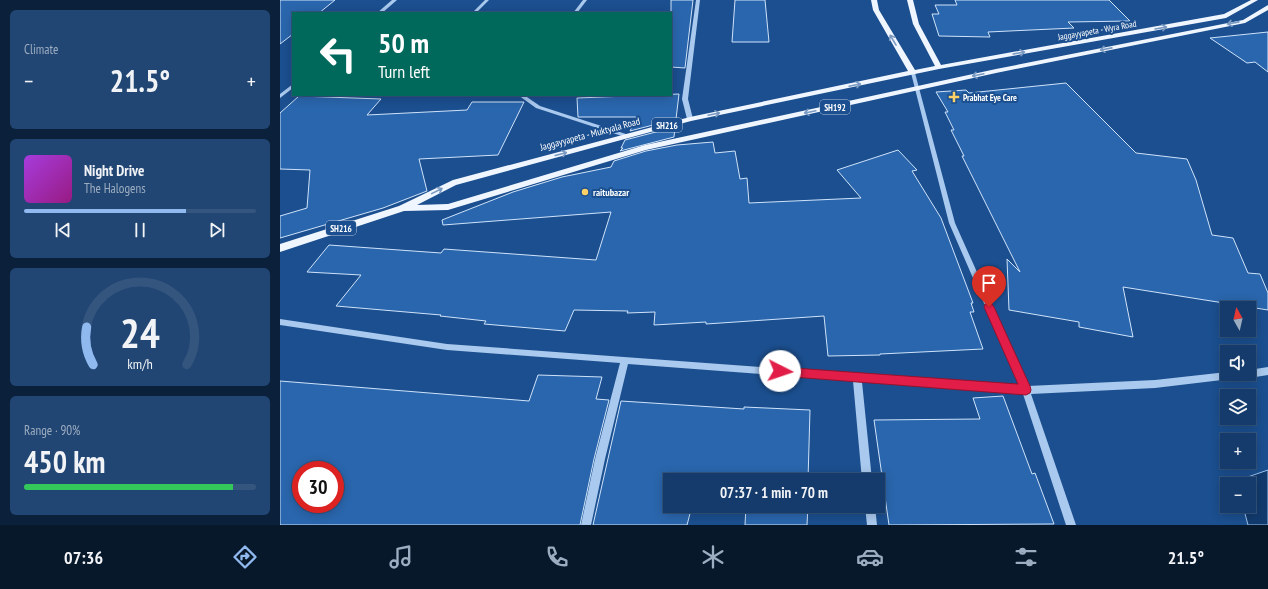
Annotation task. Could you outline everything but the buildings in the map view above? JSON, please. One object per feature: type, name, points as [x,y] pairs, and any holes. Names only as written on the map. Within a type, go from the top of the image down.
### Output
[{"type":"main road","points":[[874,0],[876,10],[913,73]]},
{"type":"main road","points":[[910,0],[916,24],[939,67]]},
{"type":"main road","name":"Jaggayyapeta - Wyra Road","points":[[939,67],[1226,16],[1255,0]]},
{"type":"main road","name":"SH192","points":[[402,208],[448,207],[645,148],[917,88],[1245,20],[1268,7]]},
{"type":"main road","name":"Jaggayyapeta - Muktyala Road","points":[[280,248],[402,208],[453,183],[690,119],[939,67]]},
{"type":"street","points":[[380,12],[395,0]]},
{"type":"street","points":[[475,12],[487,0]]},
{"type":"street","points":[[576,12],[584,0]]},
{"type":"street","points":[[690,119],[685,99],[698,0]]},
{"type":"street","points":[[913,73],[952,223],[1026,390],[1071,525]]},
{"type":"street","points":[[280,96],[292,87]]},
{"type":"street","points":[[522,96],[538,107],[627,136]]},
{"type":"street","points":[[280,322],[447,346],[1026,390],[1155,384],[1220,377]]},
{"type":"street","points":[[586,525],[600,459],[625,360]]},
{"type":"street","points":[[1256,373],[1268,371]]},
{"type":"street","points":[[857,377],[866,473]]},
{"type":"street","points":[[871,513],[872,525]]},
{"type":"water","points":[[1268,470],[1268,525],[1248,525],[1245,513],[1256,513],[1256,477],[1248,477]]},
{"type":"place","name":"Prabhat Eye Care","points":[[954,97]]},
{"type":"place","name":"raitubazar","points":[[585,192]]},
{"type":"route","points":[[780,371],[1026,390],[989,307]]}]
